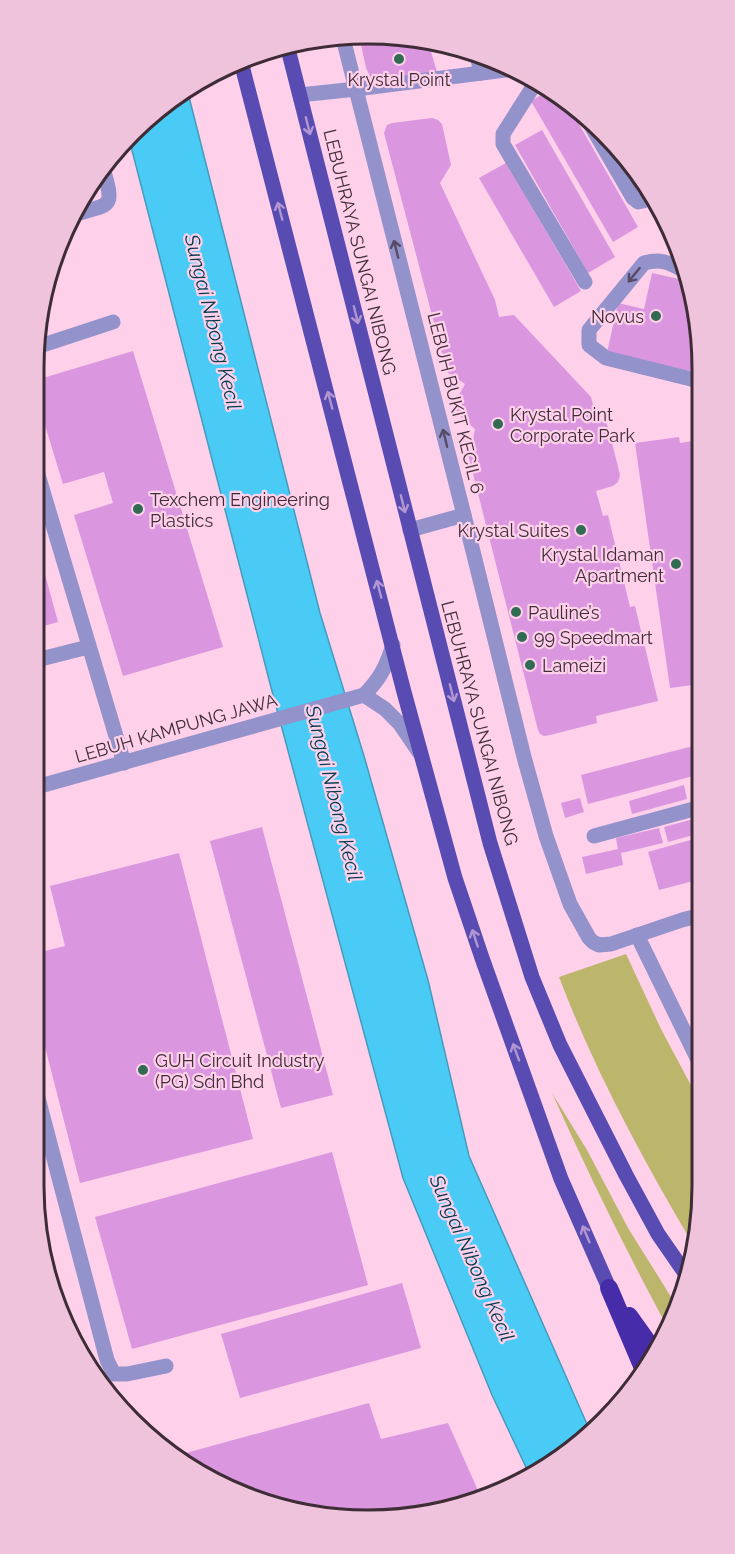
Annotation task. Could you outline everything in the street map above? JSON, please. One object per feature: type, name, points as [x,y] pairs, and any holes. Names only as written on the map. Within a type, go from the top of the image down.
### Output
[{"type":"highway","points":[[609,1288],[650,1345]]},
{"type":"highway","points":[[609,1288],[640,1361]]},
{"type":"main road","name":"LEBUHRAYA SUNGAI NIBONG","points":[[289,54],[490,843],[532,977],[560,1045],[621,1165],[658,1234],[681,1267]]},
{"type":"main road","points":[[243,69],[455,878],[561,1179],[609,1288]]},
{"type":"street","name":"LEBUH BUKIT KECIL 6","points":[[345,44],[524,758],[546,836],[570,904],[589,938],[599,945],[612,944],[637,935]]},
{"type":"street","points":[[479,64],[481,73]]},
{"type":"street","points":[[300,95],[354,83],[498,71]]},
{"type":"street","points":[[532,88],[503,134],[503,144],[585,282]]},
{"type":"street","points":[[601,142],[633,198],[638,202],[644,200]]},
{"type":"street","points":[[83,212],[105,206],[110,190],[105,176]]},
{"type":"street","points":[[675,265],[665,261],[653,260],[644,263],[589,330],[590,345],[606,358],[692,379]]},
{"type":"street","points":[[44,344],[113,322]]},
{"type":"street","points":[[44,496],[124,763]]},
{"type":"street","points":[[410,530],[464,515]]},
{"type":"street","points":[[393,645],[387,666],[376,683],[358,696],[386,709],[400,724],[422,756]]},
{"type":"street","points":[[44,659],[88,647]]},
{"type":"street","name":"LEBUH KAMPUNG JAWA","points":[[44,785],[358,696]]},
{"type":"street","points":[[594,836],[692,809]]},
{"type":"street","points":[[692,917],[637,935],[692,1048]]},
{"type":"street","points":[[44,1121],[110,1367],[114,1374],[120,1374],[166,1366]]},
{"type":"shaded area","points":[[626,954],[661,1029],[692,1087],[692,1186],[688,1235],[619,1112],[587,1045],[559,977]]},
{"type":"shaded area","points":[[552,1093],[587,1150],[628,1228],[672,1298],[663,1319],[637,1270]]},
{"type":"water","name":"Sungai Nibong Kecil","points":[[189,97],[320,613],[364,756],[428,980],[469,1156],[587,1425],[565,1444],[527,1469],[492,1395],[403,1178],[273,695],[131,146],[170,110]]},
{"type":"building","name":"Krystal Point","points":[[361,44],[389,44],[430,50],[437,72],[374,79],[371,78],[366,68]]},
{"type":"building","points":[[542,94],[577,120],[638,227],[613,242],[531,101]]},
{"type":"building","points":[[432,118],[442,124],[451,165],[440,183],[495,300],[499,317],[514,315],[591,397],[597,420],[606,423],[608,427],[620,475],[618,482],[613,486],[596,491],[603,516],[608,515],[630,607],[635,606],[658,701],[596,716],[597,723],[550,735],[544,736],[538,730],[466,446],[472,444],[475,429],[456,410],[458,397],[465,384],[447,372],[384,133],[387,125],[392,123]]},
{"type":"building","points":[[542,130],[615,257],[588,273],[515,145]]},
{"type":"building","points":[[506,163],[581,291],[554,307],[479,178]]},
{"type":"building","name":"Novus","points":[[652,273],[679,279],[689,325],[692,371],[607,353],[618,303],[644,309]]},
{"type":"building","name":"Texchem Engineering Plastics","points":[[133,351],[223,647],[123,676],[74,515],[113,503],[104,472],[63,484],[44,422],[44,378]]},
{"type":"building","name":"Krystal Idaman Apartment","points":[[679,437],[680,443],[692,441],[692,685],[670,688],[635,443]]},
{"type":"building","points":[[44,570],[58,622],[44,626]]},
{"type":"building","points":[[692,746],[692,776],[588,804],[581,775]]},
{"type":"building","points":[[684,785],[687,799],[632,814],[629,801]]},
{"type":"building","points":[[580,798],[584,812],[565,818],[561,803]]},
{"type":"building","points":[[692,819],[692,835],[668,842],[664,827]]},
{"type":"building","name":"GUH Circuit Industry (PG) Sdn Bhd","points":[[262,827],[333,1095],[281,1108],[210,841]]},
{"type":"building","points":[[659,828],[663,843],[621,853],[623,865],[586,874],[582,857],[618,849],[616,838]]},
{"type":"building","points":[[692,840],[692,881],[659,890],[648,852]]},
{"type":"building","name":"GUH Circuit Industry (PG) Sdn Bhd","points":[[179,853],[253,1139],[80,1183],[44,1043],[44,951],[65,946],[50,886]]},
{"type":"building","points":[[332,1152],[368,1285],[132,1349],[95,1217]]},
{"type":"building","points":[[402,1283],[421,1348],[240,1398],[221,1334]]},
{"type":"building","points":[[369,1403],[381,1439],[448,1423],[478,1491],[410,1508],[346,1510],[325,1508],[284,1499],[244,1486],[184,1454]]},
{"type":"place","name":"Krystal Point","points":[[399,59]]},
{"type":"place","name":"Novus","points":[[656,316]]},
{"type":"place","name":"Krystal Point Corporate Park","points":[[498,424]]},
{"type":"place","name":"Texchem Engineering Plastics","points":[[138,509]]},
{"type":"place","name":"Krystal Suites","points":[[581,530]]},
{"type":"place","name":"Krystal Idaman Apartment","points":[[676,564]]},
{"type":"place","name":"Pauline’s","points":[[516,612]]},
{"type":"place","name":"99 Speedmart","points":[[522,637]]},
{"type":"place","name":"Lameizi","points":[[530,665]]},
{"type":"place","name":"GUH Circuit Industry (PG) Sdn Bhd","points":[[143,1070]]}]
